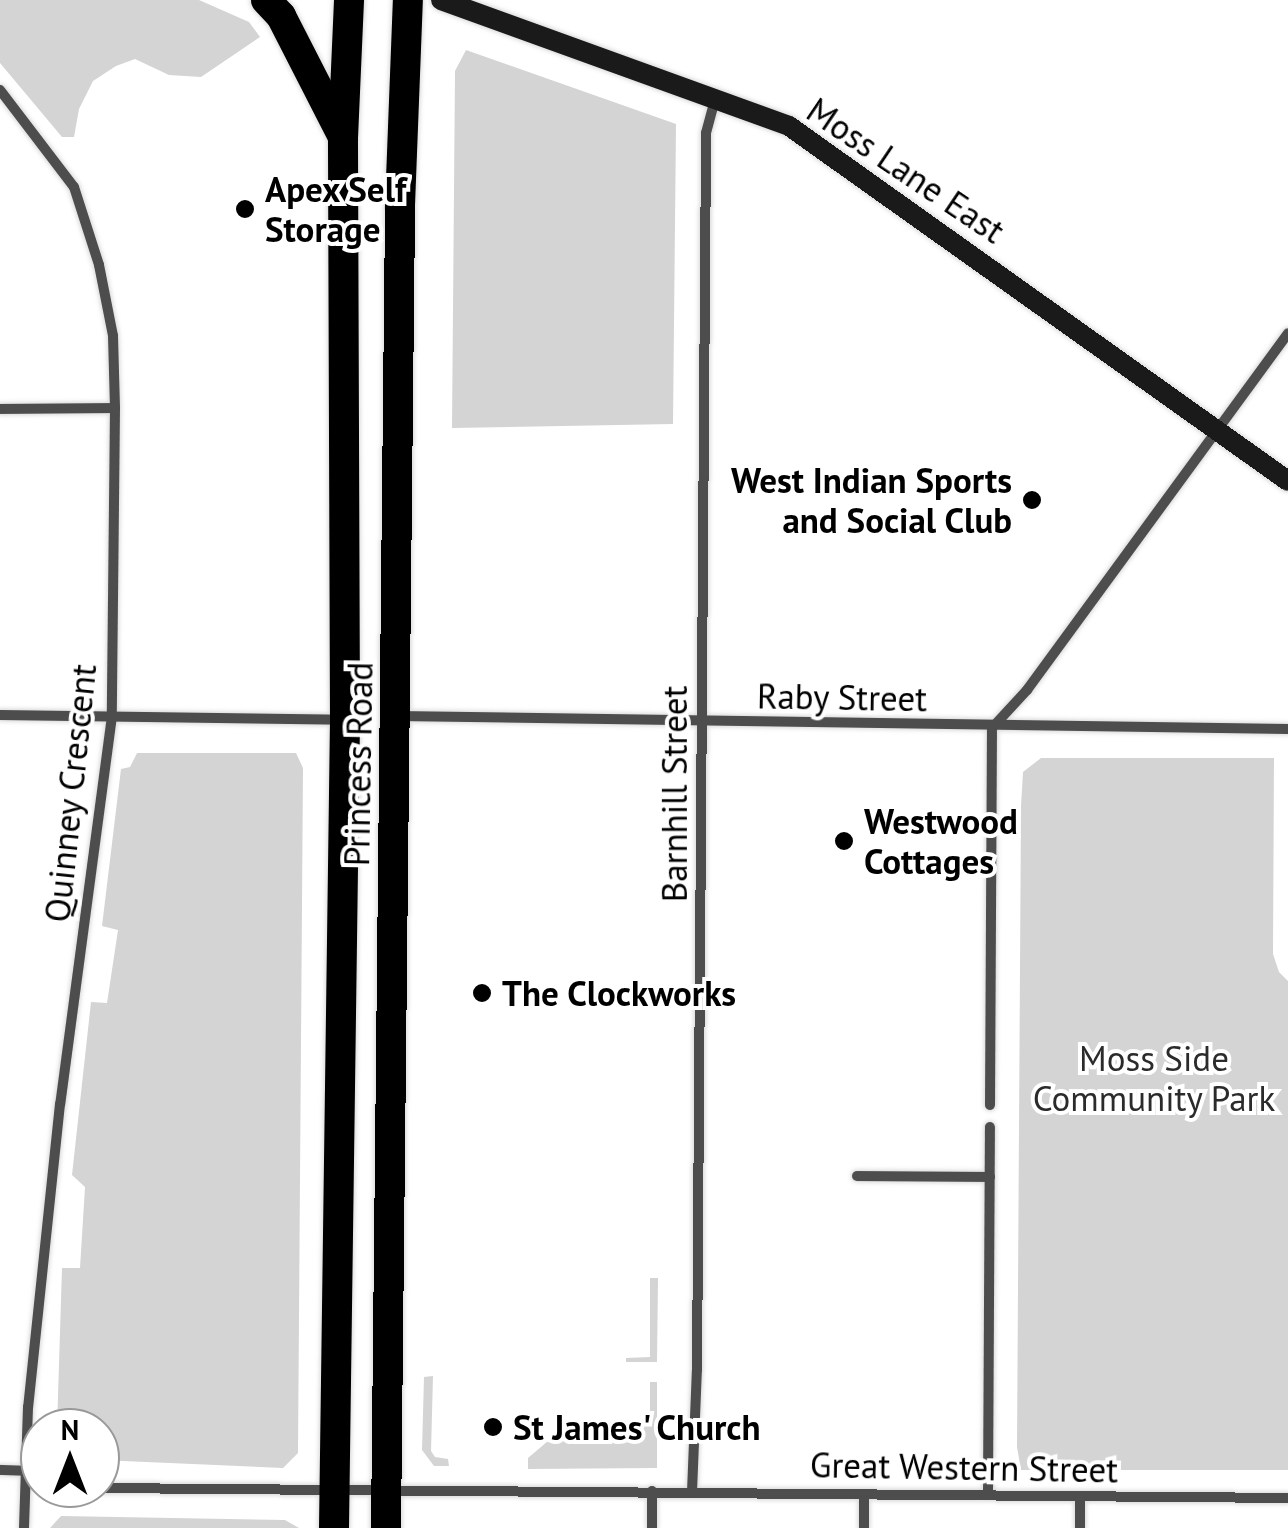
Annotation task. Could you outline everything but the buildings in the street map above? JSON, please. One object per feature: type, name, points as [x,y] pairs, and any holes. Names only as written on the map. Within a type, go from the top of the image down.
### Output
[{"type":"highway","points":[[266,0],[280,16],[343,138]]},
{"type":"highway","name":"Princess Road","points":[[334,1528],[344,720],[343,138],[349,0]]},
{"type":"highway","name":"Princess Road","points":[[386,1528],[400,205],[408,0]]},
{"type":"main road","name":"Moss Lane East","points":[[442,0],[789,126],[834,154],[1288,481]]},
{"type":"street","name":"Quinney Crescent","points":[[0,90],[74,187],[99,265],[113,336],[115,408],[112,716],[60,1104],[28,1408]]},
{"type":"street","name":"Barnhill Street","points":[[692,1492],[706,132],[715,98]]},
{"type":"street","points":[[990,1105],[992,728],[1027,690],[1288,333]]},
{"type":"street","points":[[0,409],[115,408]]},
{"type":"street","points":[[0,716],[344,720]]},
{"type":"street","name":"Raby Street","points":[[396,716],[992,728],[1288,729]]},
{"type":"street","points":[[988,1494],[990,1127]]},
{"type":"street","points":[[857,1176],[990,1177]]},
{"type":"street","name":"Great Western Street","points":[[120,1488],[1288,1498]]},
{"type":"street","points":[[652,1492],[652,1528]]},
{"type":"street","points":[[864,1494],[864,1528]]},
{"type":"street","points":[[1080,1496],[1080,1528]]},
{"type":"green space","points":[[0,0],[199,0],[249,22],[260,37],[201,77],[169,75],[135,59],[116,66],[93,81],[79,109],[74,137],[62,137],[0,63]]},
{"type":"green space","points":[[466,50],[676,124],[673,424],[452,428],[455,71]]},
{"type":"green space","points":[[137,753],[296,753],[303,768],[298,1453],[283,1468],[120,1461],[120,1408],[58,1408],[62,1268],[80,1268],[85,1187],[72,1175],[91,1002],[107,1003],[118,930],[102,926],[121,769],[130,767]]},
{"type":"green space","name":"Moss Side Community Park","points":[[1041,758],[1274,758],[1273,954],[1279,972],[1288,981],[1288,1470],[1021,1470],[1017,1447],[1021,806],[1023,772]]},
{"type":"green space","points":[[650,1278],[658,1278],[657,1362],[626,1362],[626,1358],[650,1357]]},
{"type":"green space","points":[[433,1376],[431,1451],[435,1457],[448,1459],[449,1466],[434,1466],[422,1450],[424,1377]]},
{"type":"green space","points":[[650,1382],[657,1382],[657,1468],[528,1469],[528,1458],[568,1424],[571,1433],[584,1433],[585,1423],[650,1424]]},
{"type":"green space","points":[[61,1516],[285,1520],[299,1528],[50,1528]]},
{"type":"place","name":"Apex Self Storage","points":[[245,209]]},
{"type":"place","name":"West Indian Sports and Social Club","points":[[1032,500]]},
{"type":"place","name":"Westwood Cottages","points":[[844,841]]},
{"type":"place","name":"The Clockworks","points":[[482,993]]},
{"type":"place","name":"St James' Church","points":[[493,1427]]}]
